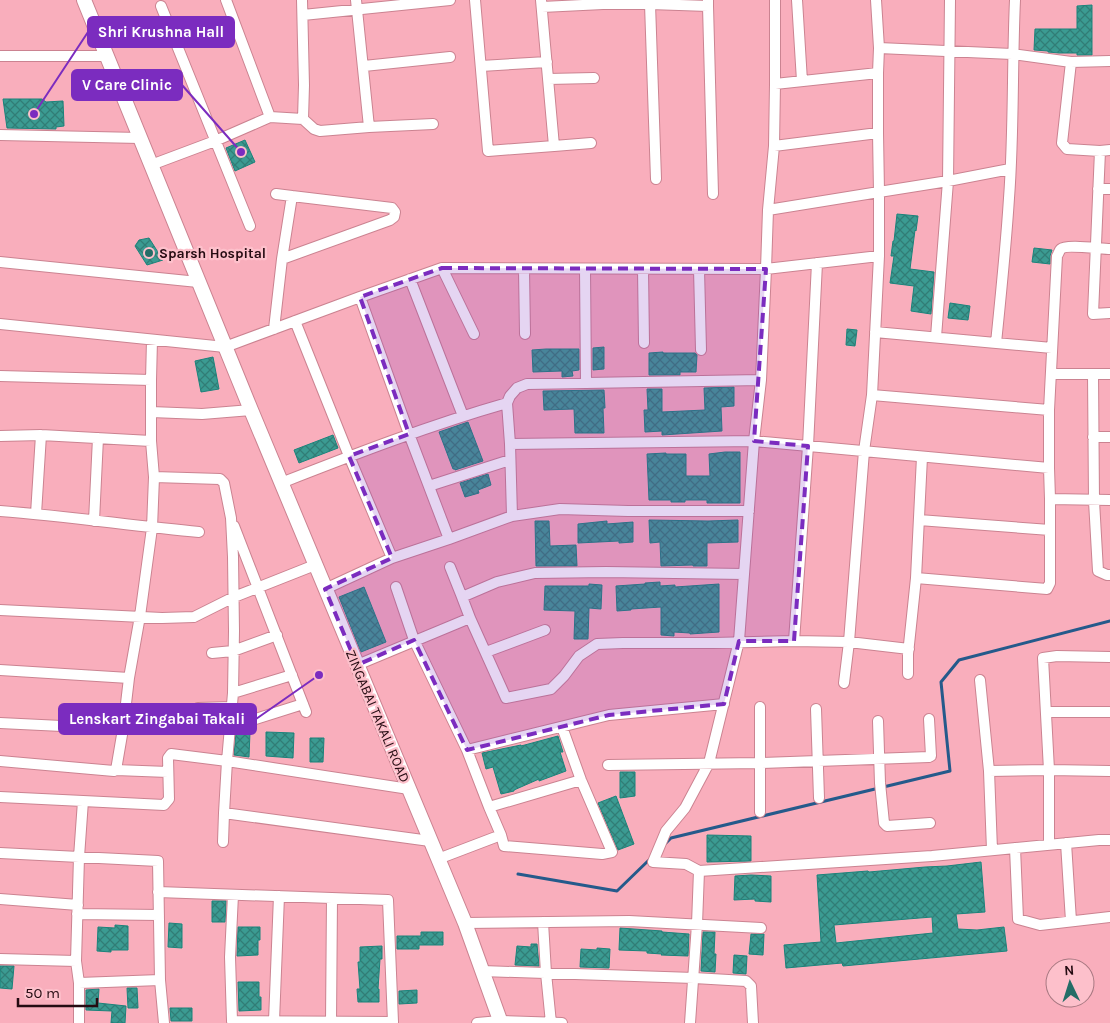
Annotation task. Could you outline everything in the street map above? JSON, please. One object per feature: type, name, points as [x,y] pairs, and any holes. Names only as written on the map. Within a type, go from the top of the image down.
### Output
[{"type":"street","name":"ZINGABAI TAKALI ROAD","points":[[84,0],[225,348],[465,923],[500,1022]]},
{"type":"street","points":[[226,0],[270,117]]},
{"type":"street","points":[[302,0],[303,119]]},
{"type":"street","points":[[303,15],[357,4],[450,0]]},
{"type":"street","points":[[475,0],[488,151],[591,143]]},
{"type":"street","points":[[774,0],[774,146],[768,210],[760,380],[739,641],[709,763],[685,808],[666,831],[653,862],[686,864],[699,871],[932,856],[1110,840]]},
{"type":"street","points":[[797,0],[802,81]]},
{"type":"street","points":[[844,684],[864,451],[872,395],[879,256],[879,48],[876,0]]},
{"type":"street","points":[[936,337],[948,180],[950,0]]},
{"type":"street","points":[[996,342],[1009,197],[1014,0]]},
{"type":"street","points":[[554,146],[541,4],[603,2],[708,3],[713,194]]},
{"type":"street","points":[[650,2],[656,180]]},
{"type":"street","points":[[357,4],[369,127]]},
{"type":"street","points":[[161,6],[250,226]]},
{"type":"street","points":[[879,48],[1012,54],[1071,62],[1110,61]]},
{"type":"street","points":[[0,56],[106,56]]},
{"type":"street","points":[[364,66],[450,57]]},
{"type":"street","points":[[481,66],[547,62]]},
{"type":"street","points":[[1071,62],[1062,143],[1067,150],[1105,150],[1098,189],[1093,314],[1110,313]]},
{"type":"street","points":[[775,84],[878,73]]},
{"type":"street","points":[[548,79],[594,78]]},
{"type":"street","points":[[151,165],[215,141],[270,117],[303,119],[314,129],[320,131],[433,124]]},
{"type":"street","points":[[774,146],[878,133]]},
{"type":"street","points":[[0,136],[140,138]]},
{"type":"street","points":[[768,210],[1010,169]]},
{"type":"street","points":[[1098,189],[1110,189]]},
{"type":"street","points":[[276,194],[392,208],[395,212],[394,217],[390,220],[282,259]]},
{"type":"street","points":[[274,329],[292,196]]},
{"type":"street","points":[[916,578],[1047,589],[1050,583],[1049,410],[1057,256],[1060,249],[1066,246],[1110,250]]},
{"type":"street","points":[[0,324],[225,348],[442,268],[766,269],[879,256]]},
{"type":"street","points":[[0,262],[198,282]]},
{"type":"street","points":[[794,640],[808,446],[817,263]]},
{"type":"street","points":[[442,268],[474,334]]},
{"type":"street","points":[[524,269],[525,334]]},
{"type":"street","points":[[585,269],[586,383]]},
{"type":"street","points":[[642,269],[644,343]]},
{"type":"street","points":[[699,269],[701,350]]},
{"type":"street","points":[[410,279],[463,416]]},
{"type":"street","points":[[360,297],[449,539]]},
{"type":"street","points":[[295,321],[392,558]]},
{"type":"street","points":[[874,332],[1052,348]]},
{"type":"street","points":[[116,770],[152,528],[154,477],[151,441],[152,340]]},
{"type":"street","points":[[1051,374],[1110,374]]},
{"type":"street","points":[[1093,374],[1094,500],[1098,571],[1110,575]]},
{"type":"street","points":[[0,376],[151,380]]},
{"type":"street","points":[[512,516],[507,403],[517,388],[527,384],[760,380]]},
{"type":"street","points":[[872,395],[1049,410]]},
{"type":"street","points":[[281,483],[409,434],[507,403]]},
{"type":"street","points":[[152,412],[202,414],[251,410]]},
{"type":"street","points":[[0,436],[41,435],[151,441]]},
{"type":"street","points":[[36,514],[41,435]]},
{"type":"street","points":[[1093,437],[1110,437]]},
{"type":"street","points":[[94,521],[98,438]]},
{"type":"street","points":[[510,444],[754,441],[1049,468]]},
{"type":"street","points":[[908,674],[908,654],[916,578],[922,457]]},
{"type":"street","points":[[429,486],[510,460]]},
{"type":"street","points":[[154,477],[220,478],[224,483],[231,518],[234,557],[232,707],[222,842]]},
{"type":"street","points":[[1050,499],[1110,500]]},
{"type":"street","points":[[325,589],[392,558],[512,516],[560,509],[628,512],[749,510]]},
{"type":"street","points":[[0,511],[199,532]]},
{"type":"street","points":[[230,727],[304,708],[231,518]]},
{"type":"street","points":[[919,520],[1050,530]]},
{"type":"street","points":[[0,610],[162,618],[194,617],[234,597],[315,565]]},
{"type":"street","points":[[450,567],[470,618],[506,698],[551,689],[564,676],[579,656],[596,644],[794,640],[849,642],[910,649]]},
{"type":"street","points":[[462,597],[497,582],[535,573],[744,574]]},
{"type":"street","points":[[396,587],[414,640],[467,750],[504,846],[602,854],[612,852],[581,780],[562,727]]},
{"type":"street","points":[[357,665],[470,618]]},
{"type":"street","points":[[486,652],[545,630]]},
{"type":"street","points":[[212,653],[233,650],[277,635]]},
{"type":"street","points":[[1049,845],[1049,770],[1043,658],[1056,656],[1110,657]]},
{"type":"street","points":[[0,670],[129,678]]},
{"type":"street","points":[[232,694],[292,675]]},
{"type":"street","points":[[980,680],[989,771],[992,850]]},
{"type":"street","points":[[467,750],[609,715],[724,704]]},
{"type":"street","points":[[198,708],[232,707]]},
{"type":"street","points":[[760,707],[760,812]]},
{"type":"street","points":[[816,708],[819,798]]},
{"type":"street","points":[[1046,712],[1110,712]]},
{"type":"street","points":[[608,765],[929,758],[931,756],[929,719]]},
{"type":"street","points":[[878,721],[880,783],[884,823],[887,826],[930,823]]},
{"type":"street","points":[[0,723],[123,729]]},
{"type":"street","points":[[0,796],[164,805],[169,798],[168,758],[171,754],[409,789]]},
{"type":"street","points":[[0,761],[114,771],[168,772]]},
{"type":"street","points":[[989,771],[1110,771]]},
{"type":"street","points":[[489,807],[581,780]]},
{"type":"street","points":[[79,1023],[79,984],[76,961],[79,857],[83,801]]},
{"type":"street","points":[[224,813],[430,841]]},
{"type":"street","points":[[438,859],[500,835]]},
{"type":"street","points":[[1066,843],[1072,921]]},
{"type":"street","points":[[1014,848],[1018,919],[1040,924],[1110,917]]},
{"type":"street","points":[[0,853],[158,861],[160,980],[164,1023]]},
{"type":"street","points":[[690,1023],[699,871]]},
{"type":"street","points":[[158,892],[388,900],[393,1023],[232,1021],[230,957],[234,895]]},
{"type":"street","points":[[274,1021],[279,896]]},
{"type":"street","points":[[332,898],[332,1022]]},
{"type":"street","points":[[0,899],[78,910],[159,914]]},
{"type":"street","points":[[465,923],[629,921],[761,928]]},
{"type":"street","points":[[543,922],[551,1023]]},
{"type":"street","points":[[0,959],[76,961]]},
{"type":"street","points":[[482,971],[746,981],[751,986],[753,1023]]},
{"type":"street","points":[[79,984],[160,980]]},
{"type":"street","points":[[477,1023],[562,1023]]},
{"type":"highlighted area","points":[[442,268],[766,269],[754,441],[808,446],[794,641],[739,641],[724,704],[609,715],[467,750],[414,640],[357,665],[325,589],[392,558],[349,456],[409,434],[360,297]]},
{"type":"building","points":[[1092,5],[1092,55],[1034,50],[1035,29],[1077,29],[1077,6]]},
{"type":"building","points":[[3,99],[42,99],[46,102],[63,101],[64,126],[56,127],[56,129],[7,128]]},
{"type":"building","points":[[245,140],[255,162],[235,171],[226,148]]},
{"type":"building","points":[[897,214],[918,216],[910,269],[934,272],[931,314],[911,311],[914,286],[890,283],[894,256],[891,256]]},
{"type":"building","name":"Sparsh Hospital","points":[[149,238],[163,260],[147,265],[135,246],[139,240]]},
{"type":"building","points":[[1034,248],[1052,250],[1050,264],[1032,262]]},
{"type":"building","points":[[950,303],[970,306],[968,320],[948,318]]},
{"type":"building","points":[[847,329],[857,330],[855,346],[846,345]]},
{"type":"building","points":[[604,347],[604,369],[593,370],[593,348]]},
{"type":"building","points":[[579,349],[579,370],[572,371],[573,376],[562,377],[562,371],[533,372],[532,350]]},
{"type":"building","points":[[649,353],[695,353],[697,355],[696,372],[680,372],[680,375],[649,375]]},
{"type":"building","points":[[213,357],[219,389],[201,392],[195,361]]},
{"type":"building","points":[[734,387],[734,406],[721,407],[722,431],[662,435],[662,431],[645,432],[644,410],[648,410],[647,389],[662,389],[662,412],[705,410],[704,388]]},
{"type":"building","points":[[604,390],[604,433],[575,433],[574,409],[544,410],[543,391]]},
{"type":"building","points":[[468,422],[483,461],[455,470],[439,432]]},
{"type":"building","points":[[333,435],[338,448],[299,463],[294,450]]},
{"type":"building","points":[[740,452],[740,503],[707,503],[707,500],[671,502],[671,500],[649,500],[647,454],[686,454],[686,476],[710,476],[709,454]]},
{"type":"building","points":[[488,474],[491,485],[478,490],[479,493],[465,497],[460,483]]},
{"type":"building","points":[[649,520],[738,520],[738,542],[707,543],[707,566],[661,566],[660,542],[650,543]]},
{"type":"building","points":[[535,521],[549,521],[550,546],[576,545],[577,566],[536,566]]},
{"type":"building","points":[[607,521],[607,524],[633,522],[633,542],[578,543],[578,524]]},
{"type":"building","points":[[660,582],[660,586],[675,585],[675,587],[719,584],[719,632],[690,634],[674,632],[674,636],[661,635],[661,607],[617,611],[616,586]]},
{"type":"building","points":[[589,584],[602,585],[601,609],[589,608],[588,639],[574,639],[575,611],[544,610],[545,586],[589,586]]},
{"type":"building","points":[[364,587],[386,642],[361,652],[339,597]]},
{"type":"building","points":[[236,732],[250,732],[249,757],[234,755]]},
{"type":"building","points":[[266,732],[294,733],[293,758],[266,756]]},
{"type":"building","points":[[558,736],[563,752],[560,752],[566,771],[539,781],[539,779],[514,791],[501,794],[493,767],[486,769],[482,753],[521,746]]},
{"type":"building","points":[[310,738],[324,738],[323,762],[310,762]]},
{"type":"building","points":[[620,772],[635,772],[635,796],[620,798]]},
{"type":"building","points":[[616,796],[634,844],[618,850],[598,803]]},
{"type":"building","points":[[707,835],[751,836],[751,861],[707,862]]},
{"type":"building","points":[[981,862],[985,912],[956,914],[958,929],[977,930],[1004,927],[1007,951],[843,966],[842,963],[786,968],[784,945],[821,942],[817,875]],"holes":[[[932,917],[933,933],[836,943],[834,925]]]},
{"type":"building","points":[[735,876],[771,876],[771,902],[755,901],[755,899],[734,900]]},
{"type":"building","points":[[212,901],[226,901],[225,922],[212,922]]},
{"type":"building","points":[[169,923],[182,924],[182,948],[168,947]]},
{"type":"building","points":[[115,925],[128,926],[128,950],[97,951],[98,927],[115,928]]},
{"type":"building","points":[[238,927],[260,927],[258,955],[237,956]]},
{"type":"building","points":[[620,928],[689,934],[688,956],[619,950]]},
{"type":"building","points":[[421,932],[443,932],[443,945],[419,945],[419,949],[397,949],[397,936],[421,936]]},
{"type":"building","points":[[703,932],[715,932],[715,972],[701,971]]},
{"type":"building","points":[[751,934],[764,934],[763,955],[749,954]]},
{"type":"building","points":[[531,944],[537,944],[539,966],[515,965],[517,946],[531,947]]},
{"type":"building","points":[[382,946],[378,989],[379,1002],[358,1002],[357,989],[360,989],[358,962],[360,962],[360,947]]},
{"type":"building","points":[[597,948],[610,949],[609,968],[580,967],[581,949],[597,950]]},
{"type":"building","points":[[734,955],[747,956],[746,974],[733,973]]},
{"type":"building","points":[[0,966],[14,966],[12,989],[0,988]]},
{"type":"building","points":[[238,982],[259,982],[261,1010],[239,1011]]},
{"type":"building","points":[[127,988],[137,988],[138,1008],[128,1008]]},
{"type":"building","points":[[99,989],[98,1003],[126,1006],[125,1023],[111,1023],[112,1011],[86,1010],[86,990]]},
{"type":"building","points":[[417,990],[417,1003],[399,1004],[399,991]]},
{"type":"building","points":[[170,1008],[192,1008],[192,1021],[171,1021]]},
{"type":"waterway","points":[[664,845],[671,838],[950,771],[941,682],[959,660],[1110,621]]},
{"type":"waterway","points":[[518,874],[617,891],[651,858]]},
{"type":"place","name":"Shri Krushna Hall","points":[[34,114]]},
{"type":"place","name":"V Care Clinic","points":[[241,152]]},
{"type":"place","name":"Sparsh Hospital","points":[[149,253]]},
{"type":"place","name":"Lenskart Zingabai Takali","points":[[319,675]]}]
